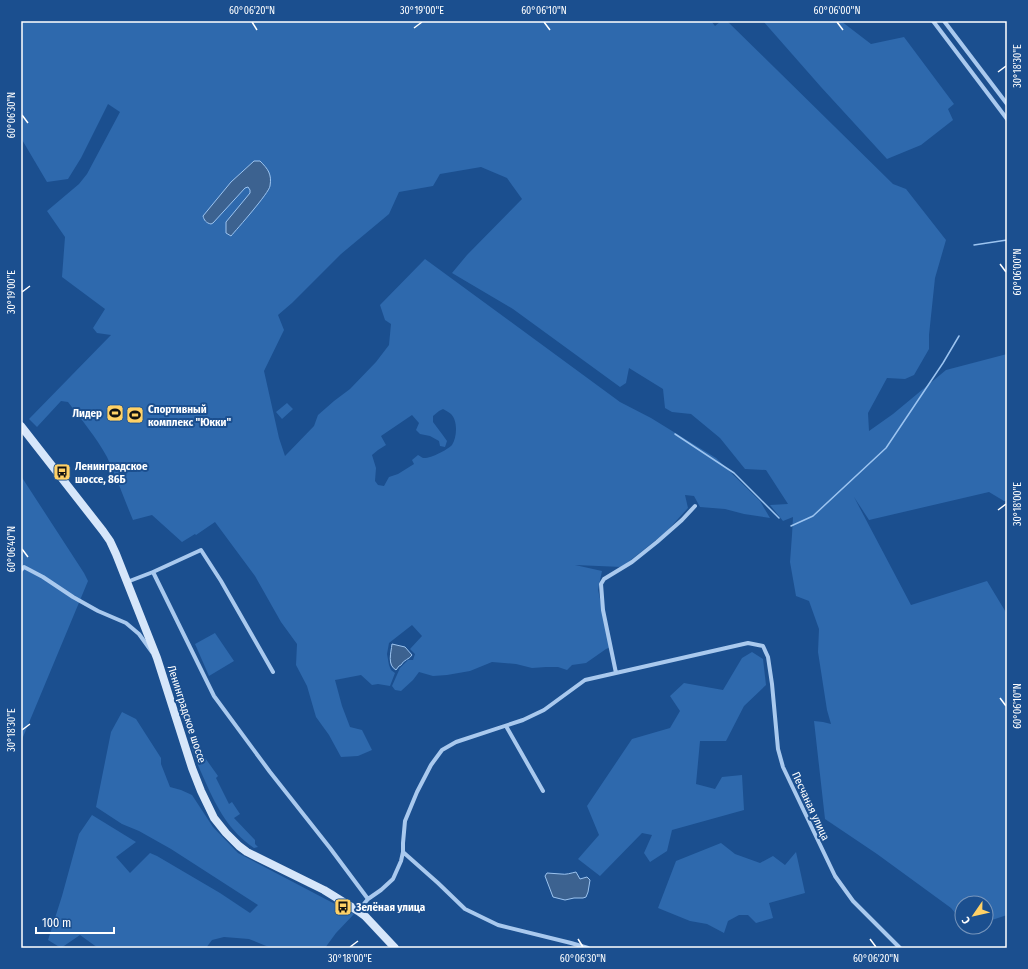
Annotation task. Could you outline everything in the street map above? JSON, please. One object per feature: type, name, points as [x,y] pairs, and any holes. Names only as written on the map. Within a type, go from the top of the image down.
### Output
[{"type":"main road","name":"Ленинградское шоссе","points":[[21,426],[103,531],[116,554],[157,658],[196,779],[214,818],[239,846],[247,852],[324,890],[365,916],[395,948]]},
{"type":"street","points":[[933,21],[1007,119]]},
{"type":"street","points":[[944,21],[1007,104]]},
{"type":"street","points":[[358,911],[368,899],[381,890],[392,879],[403,852],[405,821],[417,792],[431,765],[442,750],[456,742],[523,720],[544,710],[585,680],[616,673],[603,610],[601,584],[604,579],[632,562],[657,542],[682,520],[695,506]]},
{"type":"street","points":[[127,582],[201,550],[221,581],[273,672]]},
{"type":"street","points":[[21,564],[23,568],[43,577],[73,597],[98,611],[126,623],[139,634],[157,658]]},
{"type":"street","points":[[153,572],[214,696],[270,772],[368,899]]},
{"type":"street","name":"Песчаная улица","points":[[616,673],[748,643],[762,646],[768,657],[778,749],[783,767],[834,876],[853,901],[900,948]]},
{"type":"street","points":[[506,726],[543,792]]},
{"type":"street","points":[[403,852],[466,909],[498,925],[588,948]]},
{"type":"shaded area","points":[[21,21],[711,21],[715,26],[721,21],[727,21],[893,184],[906,189],[946,240],[935,278],[929,349],[914,375],[905,379],[887,378],[868,413],[869,431],[893,414],[946,370],[1007,354],[1007,501],[1004,501],[989,492],[869,520],[854,497],[911,605],[987,581],[1007,614],[1007,915],[994,919],[994,895],[954,895],[954,912],[877,854],[825,819],[814,721],[831,724],[827,710],[818,652],[819,629],[809,601],[796,596],[790,562],[793,517],[783,521],[770,505],[788,504],[766,470],[745,469],[720,438],[691,414],[672,412],[665,408],[663,389],[629,368],[626,383],[620,387],[513,309],[452,273],[467,255],[522,199],[507,178],[481,167],[440,174],[433,186],[399,192],[389,214],[341,254],[278,315],[284,330],[264,371],[279,438],[285,456],[314,426],[318,415],[350,389],[376,362],[389,345],[391,324],[385,320],[380,305],[425,259],[620,402],[651,418],[716,458],[760,501],[770,518],[725,509],[700,507],[694,496],[685,495],[688,508],[666,532],[622,567],[575,565],[602,571],[598,590],[611,647],[586,663],[572,665],[567,670],[558,667],[532,668],[516,664],[492,662],[470,671],[447,675],[433,676],[419,672],[401,691],[395,690],[392,686],[400,668],[408,660],[413,660],[415,654],[410,649],[422,636],[412,625],[389,643],[387,654],[389,665],[391,670],[395,673],[390,686],[378,684],[372,685],[361,675],[335,680],[342,706],[350,727],[362,730],[372,750],[358,756],[341,757],[329,735],[316,717],[307,686],[296,665],[297,644],[281,622],[255,576],[215,522],[196,535],[195,534],[182,542],[152,515],[133,520],[107,457],[93,435],[68,402],[61,401],[37,427],[29,419],[111,335],[97,333],[93,328],[105,309],[62,277],[65,237],[47,211],[79,184],[87,174],[120,112],[108,104],[81,158],[68,179],[47,182],[21,138]],"holes":[[[443,409],[451,414],[455,421],[456,434],[454,442],[450,447],[434,456],[423,458],[418,455],[412,460],[414,464],[398,474],[389,477],[384,486],[378,485],[375,481],[376,468],[372,455],[386,445],[381,436],[412,415],[419,423],[416,430],[420,434],[430,436],[439,441],[440,446],[445,447],[447,441],[433,422],[433,416]]]},
{"type":"shaded area","points":[[763,21],[841,21],[871,44],[904,37],[954,104],[948,109],[953,120],[921,145],[887,159]]},
{"type":"shaded area","points":[[254,161],[260,161],[267,169],[270,175],[270,186],[259,203],[231,236],[226,233],[226,222],[250,193],[248,187],[245,188],[213,223],[211,224],[207,222],[203,216],[231,182]]},
{"type":"shaded area","points":[[287,403],[293,409],[282,419],[276,412]]},
{"type":"shaded area","points":[[21,476],[88,581],[21,745]]},
{"type":"shaded area","points":[[215,633],[234,661],[209,676],[195,644]]},
{"type":"shaded area","points":[[392,644],[405,647],[412,655],[396,670],[391,665],[390,655]]},
{"type":"shaded area","points":[[752,652],[763,659],[766,685],[744,706],[726,741],[700,741],[696,784],[715,789],[722,777],[742,775],[744,810],[672,830],[667,851],[650,862],[644,853],[652,835],[642,833],[600,876],[578,859],[599,835],[587,806],[632,739],[670,728],[680,711],[670,696],[684,683],[723,690],[742,658]]},
{"type":"shaded area","points":[[122,712],[136,719],[161,758],[161,764],[170,787],[192,795],[213,827],[238,853],[354,914],[336,933],[325,948],[271,948],[249,939],[224,937],[212,940],[206,948],[98,948],[80,935],[61,948],[48,940],[79,834],[92,815],[136,842],[116,857],[130,873],[150,853],[220,893],[250,913],[258,905],[171,849],[139,831],[122,824],[96,807],[111,732]]},
{"type":"shaded area","points":[[193,745],[198,748],[218,776],[216,778],[229,804],[232,802],[240,814],[234,818],[255,840],[255,844],[258,847],[254,848],[237,834],[219,810],[197,764],[191,746]]},
{"type":"shaded area","points":[[721,843],[735,854],[760,863],[773,856],[785,865],[796,852],[805,893],[769,903],[773,918],[756,923],[748,915],[739,915],[728,921],[724,933],[707,924],[690,921],[658,908],[676,861]]},
{"type":"shaded area","points":[[576,872],[580,879],[587,877],[590,880],[586,897],[565,900],[553,897],[545,876],[547,873],[565,874]]},
{"type":"waterway","points":[[974,245],[1007,240]]},
{"type":"waterway","points":[[791,526],[813,516],[886,448],[943,363],[959,336]]},
{"type":"waterway","points":[[675,434],[734,473],[779,518]]},
{"type":"place","name":"Лидер","points":[[115,413]]},
{"type":"place","name":"Спортивный комплекс \"Юкки\"","points":[[135,415]]},
{"type":"place","name":"Ленинградское шоссе, 86Б","points":[[62,472]]},
{"type":"place","name":"Зелёная улица","points":[[343,907]]}]
